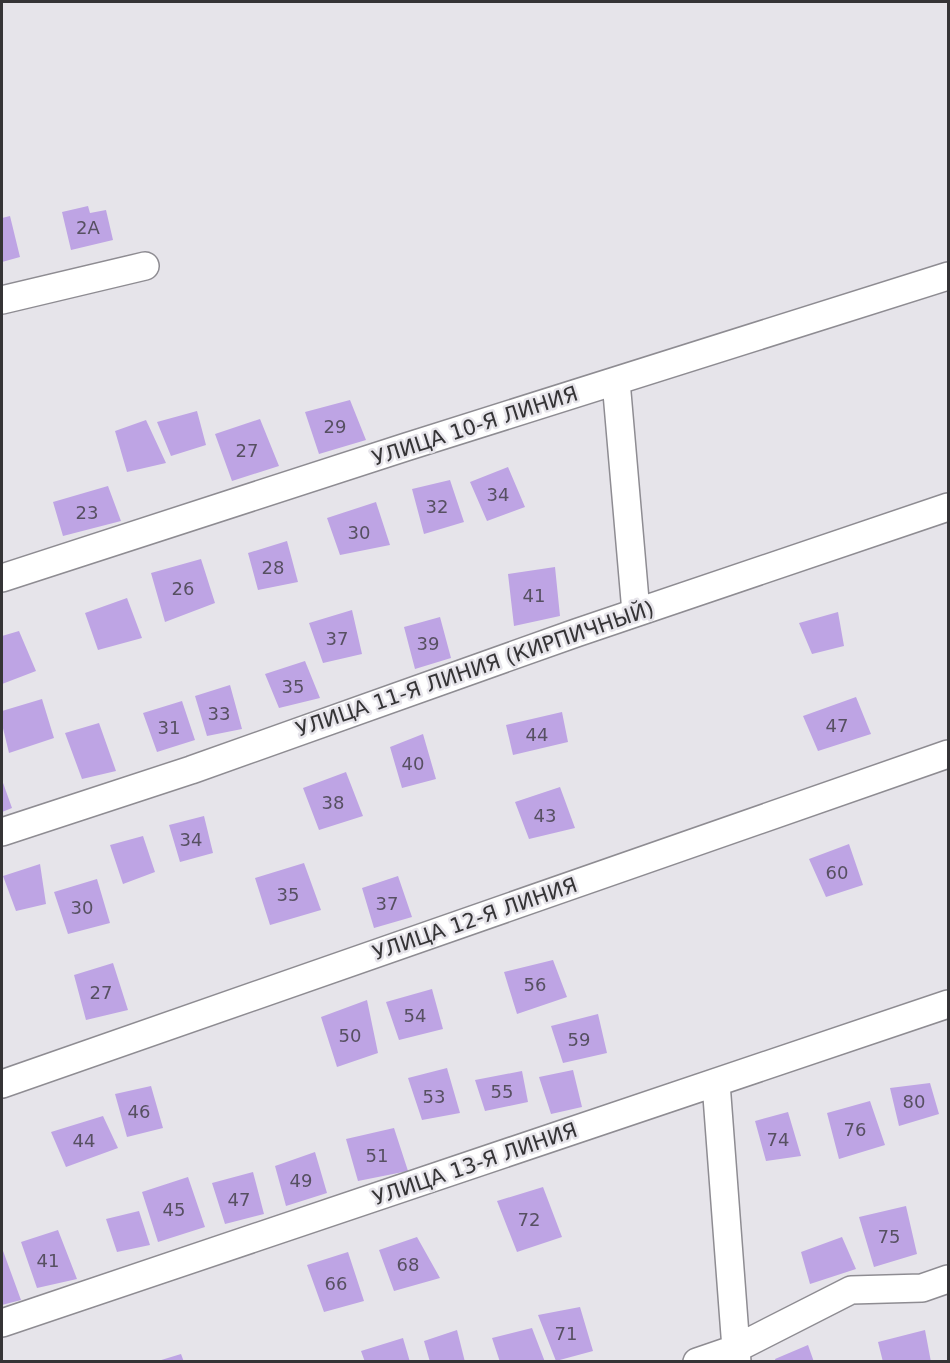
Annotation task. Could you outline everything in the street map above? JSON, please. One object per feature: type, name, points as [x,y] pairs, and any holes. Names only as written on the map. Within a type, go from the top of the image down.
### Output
[{"type":"street","points":[[2,300],[145,266]]},
{"type":"street","name":"УЛИЦА 10-Я ЛИНИЯ","points":[[2,578],[406,447],[948,276]]},
{"type":"street","points":[[616,381],[636,612]]},
{"type":"street","name":"УЛИЦА 11-Я ЛИНИЯ (КИРПИЧНЫЙ)","points":[[2,832],[191,770],[636,612],[948,507]]},
{"type":"street","name":"УЛИЦА 12-Я ЛИНИЯ","points":[[2,1084],[948,754]]},
{"type":"street","name":"УЛИЦА 13-Я ЛИНИЯ","points":[[2,1323],[948,1004]]},
{"type":"street","points":[[716,1083],[736,1355]]},
{"type":"street","points":[[697,1362],[736,1355],[851,1290],[922,1288],[948,1279]]},
{"type":"building","points":[[88,206],[90,213],[106,210],[113,240],[71,250],[62,212]]},
{"type":"building","points":[[10,216],[20,257],[2,262],[2,218]]},
{"type":"building","points":[[350,400],[366,440],[319,454],[305,412]]},
{"type":"building","points":[[197,411],[206,445],[171,456],[157,422]]},
{"type":"building","points":[[260,419],[279,466],[232,481],[215,434]]},
{"type":"building","points":[[146,420],[166,463],[127,472],[115,431]]},
{"type":"building","points":[[508,467],[525,507],[487,521],[470,482]]},
{"type":"building","points":[[450,480],[464,522],[424,534],[412,489]]},
{"type":"building","points":[[108,486],[121,521],[63,536],[53,502]]},
{"type":"building","points":[[376,502],[390,545],[340,555],[327,518]]},
{"type":"building","points":[[287,541],[298,582],[258,590],[248,553]]},
{"type":"building","points":[[201,559],[215,603],[165,622],[151,573]]},
{"type":"building","points":[[555,567],[560,616],[514,626],[508,574]]},
{"type":"building","points":[[127,598],[142,638],[98,650],[85,613]]},
{"type":"building","points":[[352,610],[362,654],[323,663],[309,623]]},
{"type":"building","points":[[838,612],[844,646],[812,654],[799,623]]},
{"type":"building","points":[[440,617],[451,658],[415,669],[404,627]]},
{"type":"building","points":[[19,631],[36,671],[2,684],[2,636]]},
{"type":"building","points":[[305,661],[320,698],[279,708],[265,674]]},
{"type":"building","points":[[230,685],[242,729],[207,736],[195,696]]},
{"type":"building","points":[[856,697],[871,734],[818,751],[803,716]]},
{"type":"building","points":[[42,699],[54,738],[9,753],[2,724],[2,711]]},
{"type":"building","points":[[182,701],[195,740],[157,752],[143,713]]},
{"type":"building","points":[[562,712],[568,742],[513,755],[506,725]]},
{"type":"building","points":[[99,723],[116,771],[82,779],[65,733]]},
{"type":"building","points":[[423,734],[436,779],[402,788],[390,747]]},
{"type":"building","points":[[346,772],[363,816],[319,830],[303,788]]},
{"type":"building","points":[[2,780],[12,808],[2,812]]},
{"type":"building","points":[[560,787],[575,828],[529,839],[515,802]]},
{"type":"building","points":[[204,816],[213,853],[180,862],[169,825]]},
{"type":"building","points":[[143,836],[155,872],[123,884],[110,845]]},
{"type":"building","points":[[849,844],[863,885],[826,897],[809,859]]},
{"type":"building","points":[[304,863],[321,910],[270,925],[255,878]]},
{"type":"building","points":[[40,864],[46,904],[16,911],[3,876]]},
{"type":"building","points":[[398,876],[412,917],[374,928],[362,888]]},
{"type":"building","points":[[97,879],[110,923],[68,934],[54,892]]},
{"type":"building","points":[[553,960],[567,997],[517,1014],[504,972]]},
{"type":"building","points":[[113,963],[128,1010],[86,1020],[74,975]]},
{"type":"building","points":[[432,989],[443,1029],[399,1040],[386,1002]]},
{"type":"building","points":[[367,1000],[378,1053],[337,1067],[321,1017]]},
{"type":"building","points":[[598,1014],[607,1053],[563,1063],[551,1026]]},
{"type":"building","points":[[447,1068],[460,1113],[422,1120],[408,1078]]},
{"type":"building","points":[[573,1070],[582,1107],[551,1114],[539,1077]]},
{"type":"building","points":[[522,1071],[528,1102],[485,1111],[475,1080]]},
{"type":"building","points":[[930,1083],[939,1114],[899,1126],[890,1088]]},
{"type":"building","points":[[151,1086],[163,1128],[127,1137],[115,1094]]},
{"type":"building","points":[[870,1101],[885,1145],[839,1159],[827,1113]]},
{"type":"building","points":[[788,1112],[801,1156],[766,1161],[755,1121]]},
{"type":"building","points":[[103,1116],[118,1148],[66,1167],[51,1132]]},
{"type":"building","points":[[394,1128],[408,1171],[358,1181],[346,1139]]},
{"type":"building","points":[[315,1152],[327,1193],[286,1206],[275,1166]]},
{"type":"building","points":[[253,1172],[264,1214],[225,1224],[212,1183]]},
{"type":"building","points":[[188,1177],[205,1227],[158,1242],[142,1192]]},
{"type":"building","points":[[543,1187],[562,1237],[517,1252],[497,1201]]},
{"type":"building","points":[[906,1206],[917,1254],[874,1267],[859,1217]]},
{"type":"building","points":[[139,1211],[150,1245],[117,1252],[106,1219]]},
{"type":"building","points":[[58,1230],[77,1279],[37,1288],[21,1242]]},
{"type":"building","points":[[417,1237],[440,1278],[394,1291],[379,1250]]},
{"type":"building","points":[[842,1237],[856,1269],[810,1284],[801,1252]]},
{"type":"building","points":[[2,1248],[21,1300],[2,1305]]},
{"type":"building","points":[[348,1252],[364,1301],[324,1312],[307,1265]]},
{"type":"building","points":[[580,1307],[593,1351],[556,1361],[538,1315]]},
{"type":"building","points":[[532,1328],[545,1362],[500,1362],[492,1338]]},
{"type":"building","points":[[457,1330],[465,1362],[430,1362],[424,1341]]},
{"type":"building","points":[[925,1330],[931,1362],[883,1362],[878,1342]]},
{"type":"building","points":[[403,1338],[410,1362],[365,1362],[361,1351]]},
{"type":"building","points":[[808,1345],[814,1362],[776,1362],[775,1359]]},
{"type":"building","points":[[181,1354],[184,1362],[158,1362],[158,1361]]}]
